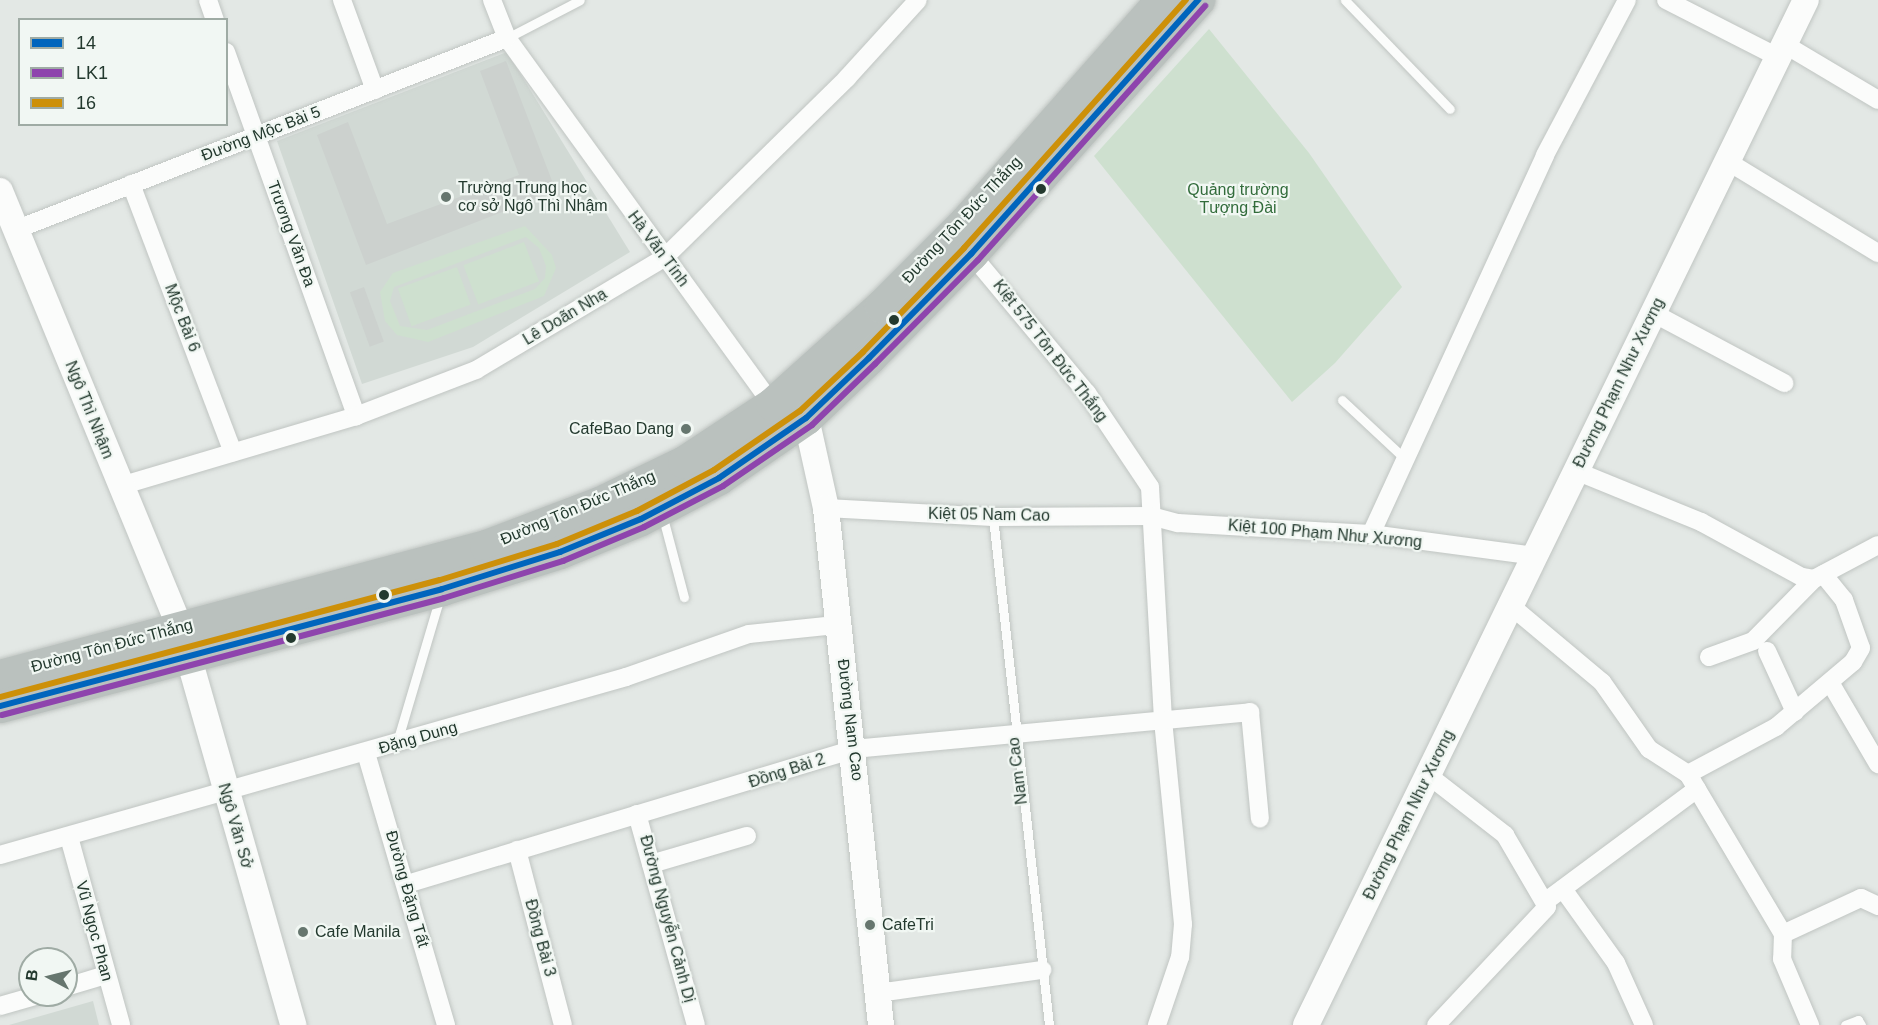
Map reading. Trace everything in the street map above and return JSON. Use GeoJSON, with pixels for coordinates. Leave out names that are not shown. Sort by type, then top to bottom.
{"type":"FeatureCollection","features":[{"type":"Feature","properties":{"kind":"highway","name":"Đường Tôn Đức Thắng"},"geometry":{"type":"LineString","coordinates":[[0,706],[184,642],[486,546],[599,503],[684,462],[772,404],[964,223],[1161,0]]}},
{"type":"Feature","properties":{"kind":"highway","name":"Đường Tôn Đức Thắng"},"geometry":{"type":"LineString","coordinates":[[0,676],[184,642],[442,589],[560,552],[660,509],[719,478],[806,418],[971,254],[1198,0]]}},
{"type":"Feature","properties":{"kind":"street"},"geometry":{"type":"LineString","coordinates":[[208,0],[214,18]]}},
{"type":"Feature","properties":{"kind":"street"},"geometry":{"type":"LineString","coordinates":[[342,0],[375,90]]}},
{"type":"Feature","properties":{"kind":"street","name":"Hà Văn Tính"},"geometry":{"type":"LineString","coordinates":[[492,0],[507,38],[664,258],[772,404]]}},
{"type":"Feature","properties":{"kind":"street","name":"Lê Doãn Nhạ"},"geometry":{"type":"LineString","coordinates":[[120,486],[356,416],[476,370],[664,258],[847,78],[918,0]]}},
{"type":"Feature","properties":{"kind":"street"},"geometry":{"type":"LineString","coordinates":[[1371,534],[1545,154],[1627,0]]}},
{"type":"Feature","properties":{"kind":"street"},"geometry":{"type":"LineString","coordinates":[[1666,0],[1781,50],[1878,100]]}},
{"type":"Feature","properties":{"kind":"street","name":"Đường Phạm Như Xương"},"geometry":{"type":"LineString","coordinates":[[1306,1025],[1806,0]]}},
{"type":"Feature","properties":{"kind":"street","name":"Đường Mộc Bài 5"},"geometry":{"type":"LineString","coordinates":[[15,230],[507,38]]}},
{"type":"Feature","properties":{"kind":"street","name":"Trương Văn Đa"},"geometry":{"type":"LineString","coordinates":[[228,58],[356,416]]}},
{"type":"Feature","properties":{"kind":"street"},"geometry":{"type":"LineString","coordinates":[[1727,161],[1878,253]]}},
{"type":"Feature","properties":{"kind":"street","name":"Mộc Bài 6"},"geometry":{"type":"LineString","coordinates":[[131,184],[232,452]]}},
{"type":"Feature","properties":{"kind":"street","name":"Ngô Thì Nhậm"},"geometry":{"type":"LineString","coordinates":[[0,192],[184,642]]}},
{"type":"Feature","properties":{"kind":"street","name":"Kiệt 575 Tôn Đức Thắng"},"geometry":{"type":"LineString","coordinates":[[971,254],[1087,393],[1150,487],[1163,720],[1183,924],[1180,957],[1157,1025]]}},
{"type":"Feature","properties":{"kind":"street"},"geometry":{"type":"LineString","coordinates":[[1653,313],[1784,382]]}},
{"type":"Feature","properties":{"kind":"street","name":"Đường Nam Cao"},"geometry":{"type":"LineString","coordinates":[[806,418],[826,508],[836,624],[854,748],[881,1025]]}},
{"type":"Feature","properties":{"kind":"street"},"geometry":{"type":"LineString","coordinates":[[1546,901],[1693,781],[1795,712],[1831,684],[1861,648],[1844,600],[1819,577],[1701,522],[1576,471]]}},
{"type":"Feature","properties":{"kind":"street","name":"Kiệt 05 Nam Cao"},"geometry":{"type":"LineString","coordinates":[[826,508],[993,517],[1151,516]]}},
{"type":"Feature","properties":{"kind":"street","name":"Kiệt 100 Phạm Như Xương"},"geometry":{"type":"LineString","coordinates":[[1151,516],[1178,523],[1371,534],[1535,556]]}},
{"type":"Feature","properties":{"kind":"street"},"geometry":{"type":"LineString","coordinates":[[1709,657],[1753,641],[1819,577],[1878,545]]}},
{"type":"Feature","properties":{"kind":"street"},"geometry":{"type":"LineString","coordinates":[[1511,606],[1602,682],[1649,749],[1693,781],[1784,934],[1782,959],[1810,1025]]}},
{"type":"Feature","properties":{"kind":"street","name":"Đặng Dung"},"geometry":{"type":"LineString","coordinates":[[0,855],[226,794],[397,744],[749,634],[836,624]]}},
{"type":"Feature","properties":{"kind":"street","name":"Ngô Văn Sở"},"geometry":{"type":"LineString","coordinates":[[184,642],[293,1025]]}},
{"type":"Feature","properties":{"kind":"street"},"geometry":{"type":"LineString","coordinates":[[1767,651],[1795,712]]}},
{"type":"Feature","properties":{"kind":"street"},"geometry":{"type":"LineString","coordinates":[[1831,684],[1878,764]]}},
{"type":"Feature","properties":{"kind":"street","name":"Đồng Bài 2"},"geometry":{"type":"LineString","coordinates":[[407,884],[854,748],[1014,736],[1250,712],[1260,819]]}},
{"type":"Feature","properties":{"kind":"street","name":"Đường Đặng Tất"},"geometry":{"type":"LineString","coordinates":[[366,753],[407,884],[446,1025]]}},
{"type":"Feature","properties":{"kind":"street"},"geometry":{"type":"LineString","coordinates":[[1428,775],[1505,836],[1546,901],[1547,907],[1436,1025]]}},
{"type":"Feature","properties":{"kind":"street","name":"Đường Nguyễn Cảnh Dị"},"geometry":{"type":"LineString","coordinates":[[637,814],[696,1025]]}},
{"type":"Feature","properties":{"kind":"street"},"geometry":{"type":"LineString","coordinates":[[651,864],[747,836]]}},
{"type":"Feature","properties":{"kind":"street","name":"Vũ Ngọc Phan"},"geometry":{"type":"LineString","coordinates":[[69,837],[121,1025]]}},
{"type":"Feature","properties":{"kind":"street","name":"Đồng Bài 3"},"geometry":{"type":"LineString","coordinates":[[517,850],[563,1025]]}},
{"type":"Feature","properties":{"kind":"street"},"geometry":{"type":"LineString","coordinates":[[1563,889],[1616,963],[1644,1025]]}},
{"type":"Feature","properties":{"kind":"street"},"geometry":{"type":"LineString","coordinates":[[1784,934],[1861,898],[1878,906]]}},
{"type":"Feature","properties":{"kind":"street"},"geometry":{"type":"LineString","coordinates":[[878,993],[1042,970]]}},
{"type":"Feature","properties":{"kind":"street"},"geometry":{"type":"LineString","coordinates":[[78,983],[106,975]]}},
{"type":"Feature","properties":{"kind":"street"},"geometry":{"type":"LineString","coordinates":[[0,1006],[18,1001]]}},
{"type":"Feature","properties":{"kind":"lane"},"geometry":{"type":"LineString","coordinates":[[507,38],[580,0]]}},
{"type":"Feature","properties":{"kind":"lane"},"geometry":{"type":"LineString","coordinates":[[1345,0],[1450,109]]}},
{"type":"Feature","properties":{"kind":"lane"},"geometry":{"type":"LineString","coordinates":[[1342,400],[1405,459]]}},
{"type":"Feature","properties":{"kind":"lane"},"geometry":{"type":"LineString","coordinates":[[660,509],[684,597]]}},
{"type":"Feature","properties":{"kind":"lane","name":"Nam Cao"},"geometry":{"type":"LineString","coordinates":[[993,517],[1014,736],[1049,1025]]}},
{"type":"Feature","properties":{"kind":"lane"},"geometry":{"type":"LineString","coordinates":[[397,744],[442,589]]}},
{"type":"Feature","properties":{"kind":"lane"},"geometry":{"type":"LineString","coordinates":[[1845,1025],[1858,1020],[1861,1025]]}},
{"type":"Feature","properties":{"kind":"shaded area","name":"Trường Trung học cơ sở Ngô Thì Nhậm"},"geometry":{"type":"Polygon","coordinates":[[[507,52],[630,252],[473,347],[362,384],[277,141],[507,52]]]}},
{"type":"Feature","properties":{"kind":"shaded area"},"geometry":{"type":"Polygon","coordinates":[[[93,1001],[99,1025],[9,1025],[78,1007],[93,1001]]]}},
{"type":"Feature","properties":{"kind":"green space","name":"Quảng trường Tượng Đài"},"geometry":{"type":"Polygon","coordinates":[[[1209,29],[1309,153],[1402,287],[1335,363],[1292,402],[1094,156],[1209,29]]]}},
{"type":"Feature","properties":{"kind":"green space"},"geometry":{"type":"Polygon","coordinates":[[[525,226],[552,255],[556,268],[544,296],[428,342],[397,335],[385,321],[380,292],[393,273],[525,226]],[[526,237],[394,287],[390,301],[400,326],[427,330],[535,289],[545,278],[546,266],[539,248],[526,237]]]}},
{"type":"Feature","properties":{"kind":"green space"},"geometry":{"type":"Polygon","coordinates":[[[524,242],[539,281],[478,305],[463,265],[524,242]]]}},
{"type":"Feature","properties":{"kind":"green space"},"geometry":{"type":"Polygon","coordinates":[[[457,267],[471,305],[411,326],[398,289],[457,267]]]}},
{"type":"Feature","properties":{"kind":"building"},"geometry":{"type":"Polygon","coordinates":[[[506,61],[556,191],[366,265],[317,135],[348,122],[387,224],[519,175],[480,71],[506,61]]]}},
{"type":"Feature","properties":{"kind":"building"},"geometry":{"type":"Polygon","coordinates":[[[364,287],[384,342],[370,347],[350,292],[364,287]]]}},
{"type":"Feature","properties":{"kind":"transit line","name":"16"},"geometry":{"type":"LineString","coordinates":[[0,697],[440,580],[557,544],[637,511],[714,470],[800,411],[863,352],[964,248],[1186,0]]}},
{"type":"Feature","properties":{"kind":"transit line","name":"14"},"geometry":{"type":"LineString","coordinates":[[0,706],[442,589],[560,552],[641,519],[719,478],[806,418],[869,358],[971,254],[1198,0]]}},
{"type":"Feature","properties":{"kind":"transit line","name":"LK1"},"geometry":{"type":"LineString","coordinates":[[2,715],[444,598],[563,561],[644,527],[723,486],[812,425],[875,364],[978,260],[1205,6]]}},
{"type":"Feature","properties":{"kind":"place","name":"Trường Trung học cơ sở Ngô Thì Nhậm"},"geometry":{"type":"Point","coordinates":[446,197]}},
{"type":"Feature","properties":{"kind":"place","name":"CafeBao Dang"},"geometry":{"type":"Point","coordinates":[686,429]}},
{"type":"Feature","properties":{"kind":"place","name":"CafeTri"},"geometry":{"type":"Point","coordinates":[870,925]}},
{"type":"Feature","properties":{"kind":"place","name":"Cafe Manila"},"geometry":{"type":"Point","coordinates":[303,932]}}]}
